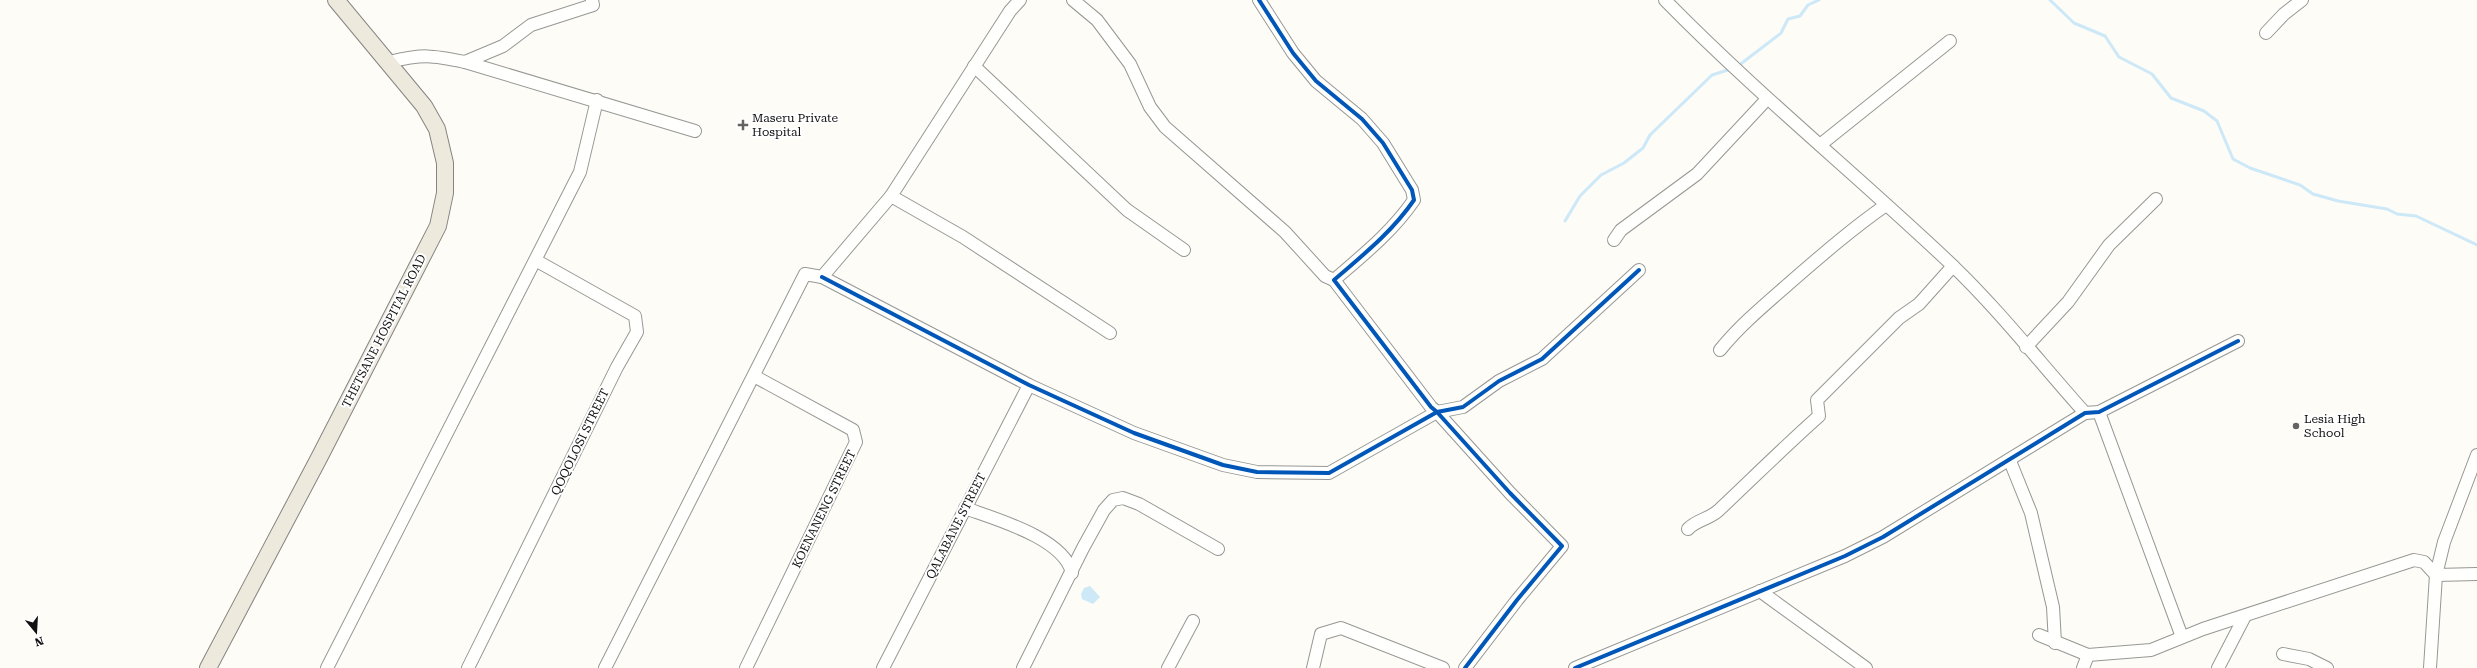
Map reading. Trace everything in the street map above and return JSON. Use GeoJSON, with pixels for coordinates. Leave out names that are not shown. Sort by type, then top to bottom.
{"type":"FeatureCollection","features":[{"type":"Feature","properties":{"kind":"main road","name":"THETSANE HOSPITAL ROAD"},"geometry":{"type":"LineString","coordinates":[[208,668],[319,458],[438,226],[445,194],[445,163],[437,129],[424,106],[336,0]]}},
{"type":"Feature","properties":{"kind":"street"},"geometry":{"type":"LineString","coordinates":[[465,62],[503,46],[531,25],[593,5],[592,0]]}},
{"type":"Feature","properties":{"kind":"street"},"geometry":{"type":"LineString","coordinates":[[822,277],[891,196],[1010,11],[1020,0]]}},
{"type":"Feature","properties":{"kind":"street"},"geometry":{"type":"LineString","coordinates":[[1073,0],[1097,20],[1130,64],[1150,107],[1165,127],[1285,232],[1325,276],[1334,280],[1431,407],[1510,493],[1562,546],[1517,600],[1465,668]]}},
{"type":"Feature","properties":{"kind":"street"},"geometry":{"type":"LineString","coordinates":[[1259,0],[1293,53],[1316,81],[1362,119],[1383,143],[1412,190],[1414,200],[1406,211],[1378,242],[1334,280]]}},
{"type":"Feature","properties":{"kind":"street"},"geometry":{"type":"LineString","coordinates":[[1665,0],[1767,99],[1953,266],[2000,314],[2026,347],[2085,413]]}},
{"type":"Feature","properties":{"kind":"street"},"geometry":{"type":"LineString","coordinates":[[2266,33],[2284,14],[2302,0]]}},
{"type":"Feature","properties":{"kind":"street"},"geometry":{"type":"LineString","coordinates":[[1820,145],[1950,41]]}},
{"type":"Feature","properties":{"kind":"street"},"geometry":{"type":"LineString","coordinates":[[389,62],[420,55],[436,56],[465,62],[695,130]]}},
{"type":"Feature","properties":{"kind":"street"},"geometry":{"type":"LineString","coordinates":[[974,66],[1128,210],[1184,250]]}},
{"type":"Feature","properties":{"kind":"street"},"geometry":{"type":"LineString","coordinates":[[1614,240],[1621,230],[1697,174],[1767,99]]}},
{"type":"Feature","properties":{"kind":"street"},"geometry":{"type":"LineString","coordinates":[[327,668],[488,350],[537,261],[580,172],[597,100]]}},
{"type":"Feature","properties":{"kind":"street"},"geometry":{"type":"LineString","coordinates":[[891,196],[963,237],[1110,333]]}},
{"type":"Feature","properties":{"kind":"street"},"geometry":{"type":"LineString","coordinates":[[2026,347],[2068,302],[2109,246],[2156,199]]}},
{"type":"Feature","properties":{"kind":"street"},"geometry":{"type":"LineString","coordinates":[[1720,350],[1736,330],[1761,307],[1853,228],[1886,205]]}},
{"type":"Feature","properties":{"kind":"street","name":"QOQOLOSI STREET"},"geometry":{"type":"LineString","coordinates":[[468,668],[617,367],[637,332],[635,316],[537,261]]}},
{"type":"Feature","properties":{"kind":"street"},"geometry":{"type":"LineString","coordinates":[[1688,529],[1693,524],[1717,512],[1767,462],[1819,416],[1817,400],[1899,318],[1919,304],[1953,266]]}},
{"type":"Feature","properties":{"kind":"street"},"geometry":{"type":"LineString","coordinates":[[604,668],[805,274],[822,277],[1029,385],[1134,433],[1223,465],[1257,472],[1329,473],[1437,412],[1463,406],[1499,380],[1542,359],[1639,270]]}},
{"type":"Feature","properties":{"kind":"street"},"geometry":{"type":"LineString","coordinates":[[1575,668],[1845,556],[1883,537],[2010,461],[2085,413],[2099,412],[2238,341]]}},
{"type":"Feature","properties":{"kind":"street","name":"KOENANENG STREET"},"geometry":{"type":"LineString","coordinates":[[746,668],[856,442],[853,430],[754,376]]}},
{"type":"Feature","properties":{"kind":"street","name":"QALABANE STREET"},"geometry":{"type":"LineString","coordinates":[[883,668],[1029,385]]}},
{"type":"Feature","properties":{"kind":"street"},"geometry":{"type":"LineString","coordinates":[[2099,412],[2182,637]]}},
{"type":"Feature","properties":{"kind":"street"},"geometry":{"type":"LineString","coordinates":[[2430,668],[2436,575],[2444,542],[2477,455]]}},
{"type":"Feature","properties":{"kind":"street"},"geometry":{"type":"LineString","coordinates":[[2010,461],[2031,513],[2053,607],[2055,643]]}},
{"type":"Feature","properties":{"kind":"street"},"geometry":{"type":"LineString","coordinates":[[1023,668],[1104,510],[1113,500],[1123,498],[1178,525],[1218,549]]}},
{"type":"Feature","properties":{"kind":"street"},"geometry":{"type":"LineString","coordinates":[[965,508],[1024,531],[1050,545],[1068,560],[1072,573]]}},
{"type":"Feature","properties":{"kind":"street"},"geometry":{"type":"LineString","coordinates":[[2039,635],[2055,643],[2088,655],[2151,650],[2182,637],[2414,560],[2424,562],[2436,575],[2477,574]]}},
{"type":"Feature","properties":{"kind":"street"},"geometry":{"type":"LineString","coordinates":[[1760,591],[1866,668]]}},
{"type":"Feature","properties":{"kind":"street"},"geometry":{"type":"LineString","coordinates":[[2218,668],[2245,616]]}},
{"type":"Feature","properties":{"kind":"street"},"geometry":{"type":"LineString","coordinates":[[1168,668],[1193,621]]}},
{"type":"Feature","properties":{"kind":"street"},"geometry":{"type":"LineString","coordinates":[[1313,668],[1321,634],[1341,628],[1443,668]]}},
{"type":"Feature","properties":{"kind":"street"},"geometry":{"type":"LineString","coordinates":[[2283,654],[2308,659],[2327,668]]}},
{"type":"Feature","properties":{"kind":"street"},"geometry":{"type":"LineString","coordinates":[[2083,668],[2088,655]]}},
{"type":"Feature","properties":{"kind":"water"},"geometry":{"type":"Polygon","coordinates":[[[1090,586],[1100,597],[1093,604],[1082,599],[1081,594],[1084,588],[1090,586]]]}},
{"type":"Feature","properties":{"kind":"waterway"},"geometry":{"type":"LineString","coordinates":[[1738,66],[1781,33],[1788,19],[1800,16],[1808,5],[1819,0]]}},
{"type":"Feature","properties":{"kind":"waterway"},"geometry":{"type":"LineString","coordinates":[[2050,0],[2074,23],[2105,36],[2119,57],[2152,74],[2171,98],[2204,111],[2217,121],[2233,159],[2250,168],[2300,185],[2313,194],[2338,201],[2387,209],[2397,214],[2416,216],[2477,245]]}},
{"type":"Feature","properties":{"kind":"waterway"},"geometry":{"type":"LineString","coordinates":[[1565,221],[1580,196],[1601,175],[1624,163],[1643,148],[1650,135],[1712,75],[1731,69]]}},
{"type":"Feature","properties":{"kind":"cycle path"},"geometry":{"type":"LineString","coordinates":[[1259,0],[1293,53],[1316,81],[1362,119],[1383,143],[1412,190],[1414,200],[1387,233],[1334,280],[1431,407],[1510,493],[1562,546],[1517,600],[1465,668]]}},
{"type":"Feature","properties":{"kind":"cycle path"},"geometry":{"type":"LineString","coordinates":[[822,277],[1029,385],[1134,433],[1223,465],[1257,472],[1329,473],[1437,412],[1463,407],[1499,381],[1542,359],[1639,270]]}},
{"type":"Feature","properties":{"kind":"cycle path"},"geometry":{"type":"LineString","coordinates":[[1575,668],[1845,556],[1883,537],[2085,413],[2099,412],[2238,341]]}},
{"type":"Feature","properties":{"kind":"place","name":"Maseru Private Hospital"},"geometry":{"type":"Point","coordinates":[743,125]}},
{"type":"Feature","properties":{"kind":"place","name":"Lesia High School"},"geometry":{"type":"Point","coordinates":[2296,426]}}]}
